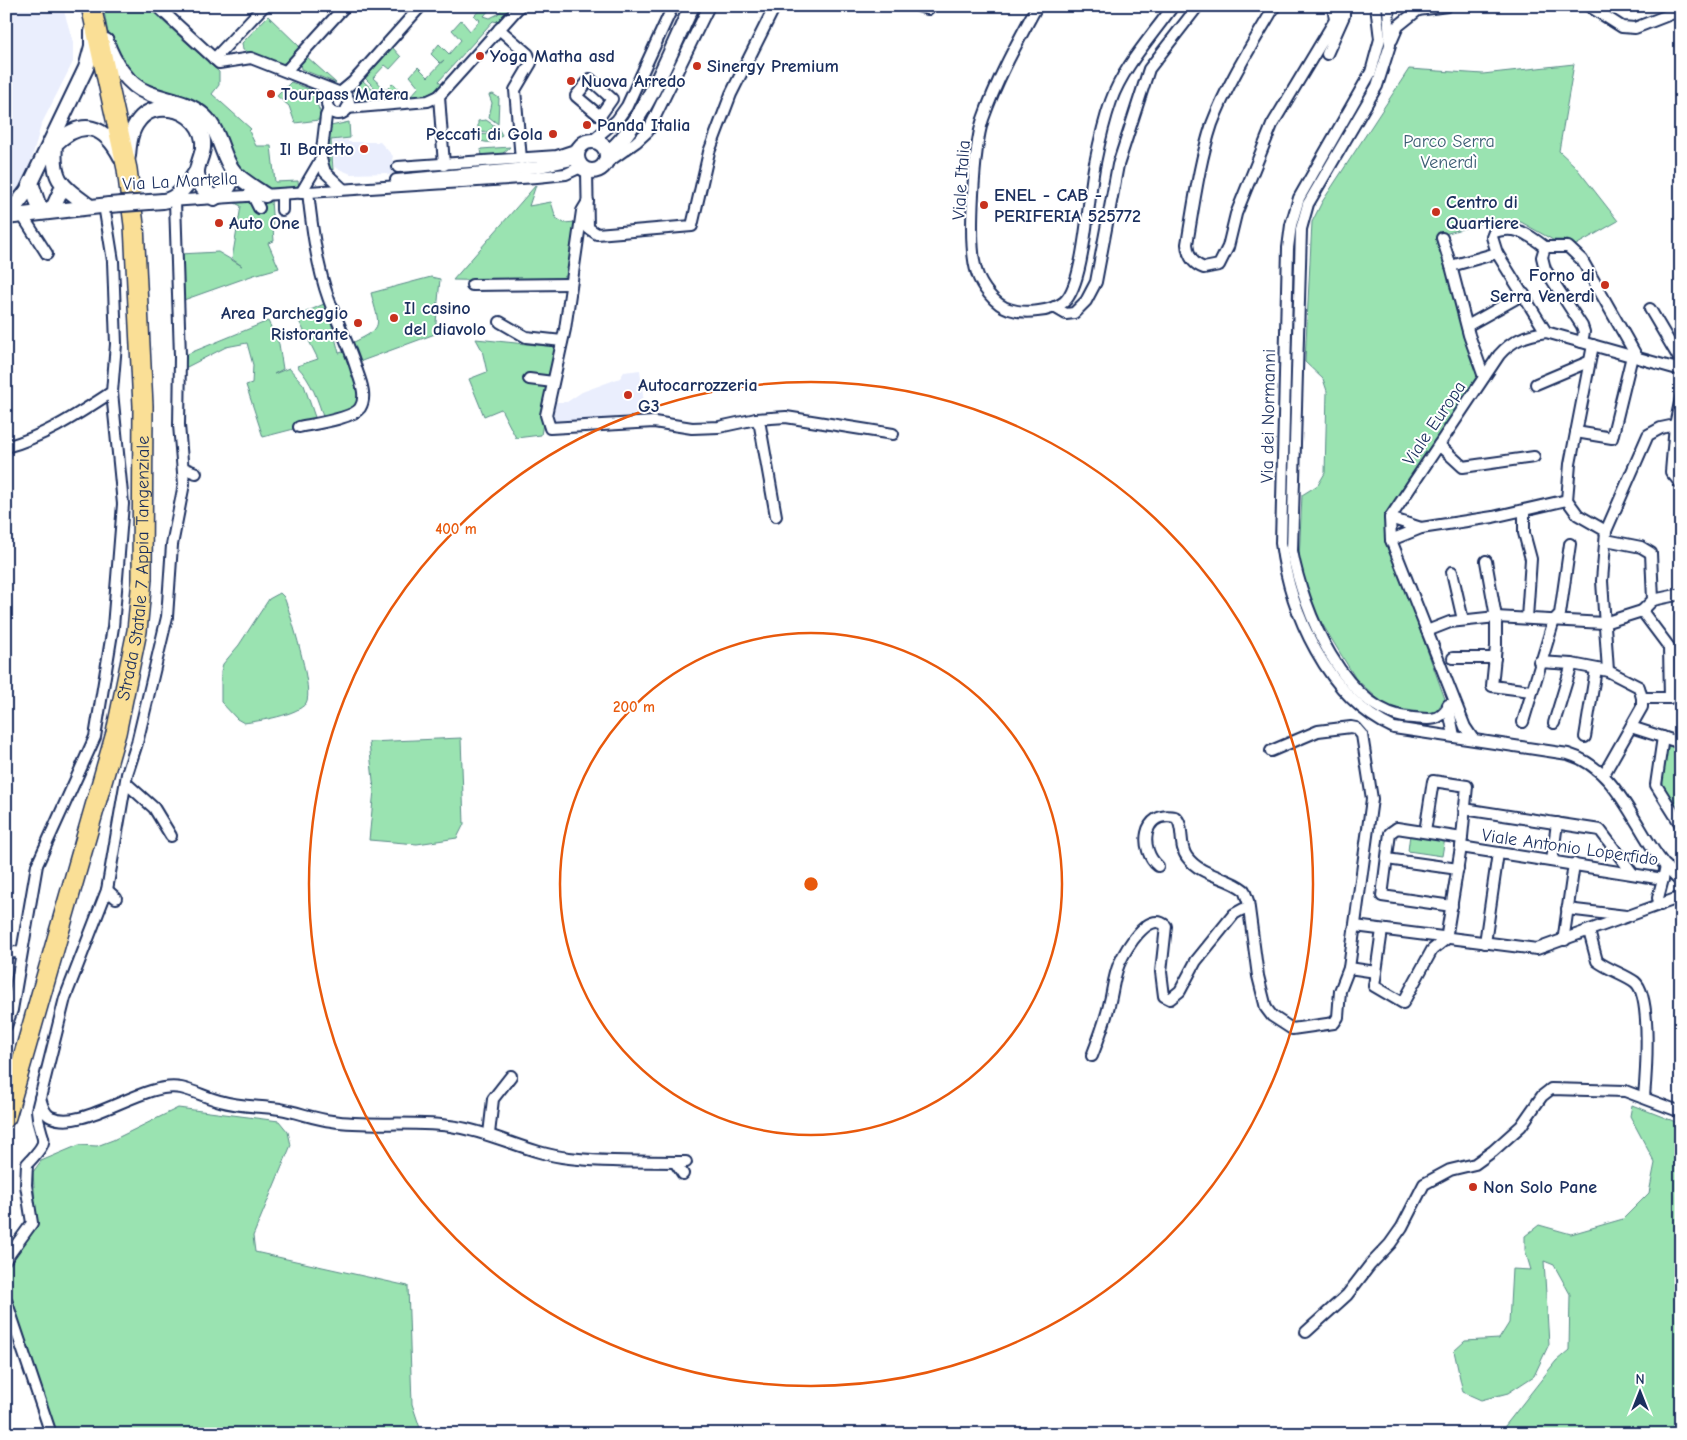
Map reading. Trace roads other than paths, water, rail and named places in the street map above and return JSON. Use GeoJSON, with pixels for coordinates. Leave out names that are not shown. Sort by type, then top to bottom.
{"type":"FeatureCollection","features":[{"type":"Feature","properties":{"kind":"highway","name":"Strada Statale 7 Appia Tangenziale"},"geometry":{"type":"LineString","coordinates":[[6,1117],[116,733],[137,631],[143,560],[144,406],[134,225],[127,169],[91,7]]}},
{"type":"Feature","properties":{"kind":"street"},"geometry":{"type":"LineString","coordinates":[[157,6],[219,63],[251,58],[315,82],[339,101],[367,105],[428,101],[439,96],[520,6]]}},
{"type":"Feature","properties":{"kind":"street"},"geometry":{"type":"LineString","coordinates":[[214,59],[264,6]]}},
{"type":"Feature","properties":{"kind":"street"},"geometry":{"type":"LineString","coordinates":[[286,71],[345,6]]}},
{"type":"Feature","properties":{"kind":"street"},"geometry":{"type":"LineString","coordinates":[[299,427],[348,415],[360,408],[363,398],[362,386],[349,344],[328,295],[304,193],[321,158],[326,124],[339,101],[353,82],[421,6]]}},
{"type":"Feature","properties":{"kind":"street"},"geometry":{"type":"LineString","coordinates":[[592,141],[617,120],[626,106],[673,6]]}},
{"type":"Feature","properties":{"kind":"street"},"geometry":{"type":"LineString","coordinates":[[398,167],[557,156],[580,161],[595,171],[609,156],[640,112],[692,6]]}},
{"type":"Feature","properties":{"kind":"street"},"geometry":{"type":"LineString","coordinates":[[609,156],[636,142],[648,130],[709,6]]}},
{"type":"Feature","properties":{"kind":"street"},"geometry":{"type":"LineString","coordinates":[[609,156],[600,143],[592,141],[583,143],[580,161],[588,201],[588,228],[597,234],[692,226],[709,152],[728,102],[775,6]]}},
{"type":"Feature","properties":{"kind":"street","name":"Viale Italia"},"geometry":{"type":"LineString","coordinates":[[1036,6],[998,81],[982,121],[976,150],[974,258],[977,274],[984,287],[995,300],[1008,309],[1028,311],[1054,307],[1066,314],[1074,313],[1086,302],[1096,282],[1118,165],[1149,69],[1198,6]]}},
{"type":"Feature","properties":{"kind":"street"},"geometry":{"type":"LineString","coordinates":[[1054,307],[1063,303],[1073,291],[1079,272],[1094,164],[1111,100],[1127,71],[1173,6]]}},
{"type":"Feature","properties":{"kind":"street"},"geometry":{"type":"LineString","coordinates":[[1275,6],[1227,89],[1212,126],[1200,171],[1186,244],[1188,253],[1193,261],[1204,268],[1219,264],[1224,257],[1236,214],[1272,124],[1335,20],[1333,6]]}},
{"type":"Feature","properties":{"kind":"street"},"geometry":{"type":"LineString","coordinates":[[1327,54],[1344,16],[1344,6]]}},
{"type":"Feature","properties":{"kind":"street","name":"Via dei Normanni"},"geometry":{"type":"LineString","coordinates":[[1376,6],[1380,39],[1371,72],[1299,198],[1291,225],[1288,258],[1281,543],[1284,569],[1297,608],[1316,648],[1340,685],[1362,709],[1379,721],[1394,728],[1473,739]]}},
{"type":"Feature","properties":{"kind":"street","name":"Via dei Normanni"},"geometry":{"type":"LineString","coordinates":[[1388,6],[1390,45],[1377,86],[1308,204],[1301,229],[1292,551],[1305,601],[1314,622],[1338,664],[1371,704],[1388,714],[1415,718],[1435,719],[1442,716],[1447,709]]}},
{"type":"Feature","properties":{"kind":"street"},"geometry":{"type":"LineString","coordinates":[[1390,45],[1398,26],[1415,8],[1447,6]]}},
{"type":"Feature","properties":{"kind":"street"},"geometry":{"type":"LineString","coordinates":[[1589,6],[1622,27],[1635,28],[1676,12]]}},
{"type":"Feature","properties":{"kind":"street"},"geometry":{"type":"LineString","coordinates":[[91,7],[102,28],[111,56],[125,74],[147,92],[192,106],[206,117],[217,132],[233,171],[259,200]]}},
{"type":"Feature","properties":{"kind":"street"},"geometry":{"type":"LineString","coordinates":[[7,217],[31,183],[86,68],[92,46],[91,7]]}},
{"type":"Feature","properties":{"kind":"street"},"geometry":{"type":"LineString","coordinates":[[499,29],[528,54],[531,63],[515,90],[521,159]]}},
{"type":"Feature","properties":{"kind":"street"},"geometry":{"type":"LineString","coordinates":[[439,96],[444,165]]}},
{"type":"Feature","properties":{"kind":"street"},"geometry":{"type":"LineString","coordinates":[[6,1259],[32,1223],[26,1185],[27,1164],[43,1147],[44,1137],[37,1124],[36,1110],[65,998],[107,890],[126,783],[167,617],[172,545],[185,492],[178,393],[182,311],[169,201],[188,184],[196,172],[203,148],[202,135],[195,122],[186,114],[162,108],[150,110],[133,128],[127,169]]}},
{"type":"Feature","properties":{"kind":"street"},"geometry":{"type":"LineString","coordinates":[[89,206],[63,186],[57,175],[54,162],[55,144],[69,131],[88,127],[106,134],[127,169]]}},
{"type":"Feature","properties":{"kind":"street"},"geometry":{"type":"LineString","coordinates":[[628,130],[636,142]]}},
{"type":"Feature","properties":{"kind":"street"},"geometry":{"type":"LineString","coordinates":[[321,158],[325,172],[343,190]]}},
{"type":"Feature","properties":{"kind":"street","name":"Via La Martella"},"geometry":{"type":"LineString","coordinates":[[7,217],[89,206],[214,198],[259,200],[282,194],[537,177],[566,174],[580,161]]}},
{"type":"Feature","properties":{"kind":"street"},"geometry":{"type":"LineString","coordinates":[[196,172],[202,188],[214,198],[225,192],[232,183],[233,171]]}},
{"type":"Feature","properties":{"kind":"street"},"geometry":{"type":"LineString","coordinates":[[31,183],[38,204],[45,212],[54,206],[63,186]]}},
{"type":"Feature","properties":{"kind":"street"},"geometry":{"type":"LineString","coordinates":[[282,194],[282,210]]}},
{"type":"Feature","properties":{"kind":"street"},"geometry":{"type":"LineString","coordinates":[[588,201],[582,210],[577,225],[562,342],[553,382],[552,410],[546,421],[550,428],[598,430],[654,422],[682,427],[719,427],[756,419],[786,417],[870,433],[894,434]]}},
{"type":"Feature","properties":{"kind":"street"},"geometry":{"type":"LineString","coordinates":[[6,1026],[12,1010],[37,865],[95,737],[111,636],[123,504],[112,392],[116,344],[113,261],[106,205]]}},
{"type":"Feature","properties":{"kind":"street"},"geometry":{"type":"LineString","coordinates":[[22,215],[47,254]]}},
{"type":"Feature","properties":{"kind":"street"},"geometry":{"type":"LineString","coordinates":[[1546,332],[1497,253],[1492,237],[1494,232],[1507,228],[1524,232],[1545,247],[1568,246],[1582,260],[1635,357],[1612,438],[1576,432]]}},
{"type":"Feature","properties":{"kind":"street"},"geometry":{"type":"LineString","coordinates":[[1442,238],[1467,326],[1484,377]]}},
{"type":"Feature","properties":{"kind":"street"},"geometry":{"type":"LineString","coordinates":[[1545,247],[1542,257],[1545,269],[1582,326],[1584,332],[1582,342]]}},
{"type":"Feature","properties":{"kind":"street"},"geometry":{"type":"LineString","coordinates":[[1451,266],[1497,253]]}},
{"type":"Feature","properties":{"kind":"street"},"geometry":{"type":"LineString","coordinates":[[472,285],[513,288],[570,284]]}},
{"type":"Feature","properties":{"kind":"street"},"geometry":{"type":"LineString","coordinates":[[1467,326],[1524,294]]}},
{"type":"Feature","properties":{"kind":"street"},"geometry":{"type":"LineString","coordinates":[[1650,309],[1680,360],[1679,370]]}},
{"type":"Feature","properties":{"kind":"street"},"geometry":{"type":"LineString","coordinates":[[500,322],[526,337],[562,342]]}},
{"type":"Feature","properties":{"kind":"street","name":"Viale Europa"},"geometry":{"type":"LineString","coordinates":[[1390,518],[1484,377],[1508,345],[1527,335],[1546,332],[1679,370]]}},
{"type":"Feature","properties":{"kind":"street"},"geometry":{"type":"LineString","coordinates":[[1592,345],[1576,432],[1567,500],[1578,516],[1606,536],[1642,547],[1651,553],[1653,600]]}},
{"type":"Feature","properties":{"kind":"street"},"geometry":{"type":"LineString","coordinates":[[1536,384],[1588,362]]}},
{"type":"Feature","properties":{"kind":"street"},"geometry":{"type":"LineString","coordinates":[[529,379],[553,382]]}},
{"type":"Feature","properties":{"kind":"street"},"geometry":{"type":"LineString","coordinates":[[6,446],[26,441],[54,429],[112,392]]}},
{"type":"Feature","properties":{"kind":"street"},"geometry":{"type":"LineString","coordinates":[[1681,398],[1675,425],[1671,472],[1681,484]]}},
{"type":"Feature","properties":{"kind":"street"},"geometry":{"type":"LineString","coordinates":[[756,419],[760,426],[776,516]]}},
{"type":"Feature","properties":{"kind":"street"},"geometry":{"type":"LineString","coordinates":[[1608,671],[1602,581],[1606,536],[1648,435],[1661,428],[1675,425]]}},
{"type":"Feature","properties":{"kind":"street"},"geometry":{"type":"LineString","coordinates":[[1439,445],[1463,467],[1534,457]]}},
{"type":"Feature","properties":{"kind":"street"},"geometry":{"type":"LineString","coordinates":[[183,468],[196,473]]}},
{"type":"Feature","properties":{"kind":"street"},"geometry":{"type":"LineString","coordinates":[[1391,540],[1421,528],[1524,511],[1567,500]]}},
{"type":"Feature","properties":{"kind":"street"},"geometry":{"type":"LineString","coordinates":[[1524,511],[1524,533],[1531,559],[1527,618]]}},
{"type":"Feature","properties":{"kind":"street"},"geometry":{"type":"LineString","coordinates":[[1421,528],[1390,518],[1391,540],[1450,691],[1465,727],[1473,739],[1570,755],[1583,759],[1604,774],[1666,866],[1681,882]]}},
{"type":"Feature","properties":{"kind":"street"},"geometry":{"type":"LineString","coordinates":[[1523,722],[1554,620],[1560,614],[1570,544]]}},
{"type":"Feature","properties":{"kind":"street"},"geometry":{"type":"LineString","coordinates":[[1486,561],[1496,617],[1492,686],[1531,691]]}},
{"type":"Feature","properties":{"kind":"street"},"geometry":{"type":"LineString","coordinates":[[1452,572],[1463,620]]}},
{"type":"Feature","properties":{"kind":"street"},"geometry":{"type":"LineString","coordinates":[[1427,631],[1463,620],[1496,617],[1604,623],[1642,611],[1653,600],[1681,594]]}},
{"type":"Feature","properties":{"kind":"street"},"geometry":{"type":"LineString","coordinates":[[1642,611],[1669,647],[1670,689],[1670,698],[1642,698]]}},
{"type":"Feature","properties":{"kind":"street"},"geometry":{"type":"LineString","coordinates":[[1453,658],[1495,658]]}},
{"type":"Feature","properties":{"kind":"street"},"geometry":{"type":"LineString","coordinates":[[1540,662],[1572,664],[1608,671],[1639,687],[1642,708],[1604,774]]}},
{"type":"Feature","properties":{"kind":"street"},"geometry":{"type":"LineString","coordinates":[[1554,723],[1572,664]]}},
{"type":"Feature","properties":{"kind":"street"},"geometry":{"type":"LineString","coordinates":[[1585,737],[1596,669]]}},
{"type":"Feature","properties":{"kind":"street"},"geometry":{"type":"LineString","coordinates":[[1450,691],[1447,709],[1454,736]]}},
{"type":"Feature","properties":{"kind":"street"},"geometry":{"type":"LineString","coordinates":[[1158,866],[1148,852],[1147,828],[1150,823],[1158,818],[1174,817],[1179,823],[1181,844],[1185,856],[1210,875],[1244,890],[1258,976],[1266,1008],[1272,1016],[1286,1026],[1303,1029],[1328,1025],[1337,1020],[1340,991],[1348,968],[1355,926],[1363,874],[1362,856],[1372,799],[1362,735],[1356,728],[1351,727],[1318,731],[1271,751]]}},
{"type":"Feature","properties":{"kind":"street"},"geometry":{"type":"LineString","coordinates":[[1631,727],[1681,744]]}},
{"type":"Feature","properties":{"kind":"street"},"geometry":{"type":"LineString","coordinates":[[1663,738],[1656,786],[1681,825]]}},
{"type":"Feature","properties":{"kind":"street"},"geometry":{"type":"LineString","coordinates":[[1382,930],[1374,986],[1403,1002],[1432,950],[1446,938],[1458,869],[1467,786],[1433,781],[1425,832]]}},
{"type":"Feature","properties":{"kind":"street"},"geometry":{"type":"LineString","coordinates":[[126,783],[154,808],[171,836]]}},
{"type":"Feature","properties":{"kind":"street"},"geometry":{"type":"LineString","coordinates":[[1464,809],[1600,830],[1633,874]]}},
{"type":"Feature","properties":{"kind":"street"},"geometry":{"type":"LineString","coordinates":[[1552,861],[1557,823]]}},
{"type":"Feature","properties":{"kind":"street","name":"Viale Antonio Loperfido"},"geometry":{"type":"LineString","coordinates":[[1452,906],[1382,896],[1390,833],[1397,828],[1425,832],[1498,853],[1663,879],[1666,866]]}},
{"type":"Feature","properties":{"kind":"street"},"geometry":{"type":"LineString","coordinates":[[1485,943],[1498,853]]}},
{"type":"Feature","properties":{"kind":"street"},"geometry":{"type":"LineString","coordinates":[[1386,859],[1458,869]]}},
{"type":"Feature","properties":{"kind":"street"},"geometry":{"type":"LineString","coordinates":[[1566,940],[1564,935],[1574,864]]}},
{"type":"Feature","properties":{"kind":"street"},"geometry":{"type":"LineString","coordinates":[[1660,905],[1658,898],[1663,879]]}},
{"type":"Feature","properties":{"kind":"street"},"geometry":{"type":"LineString","coordinates":[[107,890],[116,898]]}},
{"type":"Feature","properties":{"kind":"street"},"geometry":{"type":"LineString","coordinates":[[1355,926],[1537,949],[1681,897]]}},
{"type":"Feature","properties":{"kind":"street"},"geometry":{"type":"LineString","coordinates":[[1568,909],[1630,917]]}},
{"type":"Feature","properties":{"kind":"street"},"geometry":{"type":"LineString","coordinates":[[1092,1056],[1108,1009],[1119,964],[1140,931],[1152,923],[1161,923],[1166,926],[1162,986],[1164,996],[1170,999],[1180,991],[1196,961],[1230,918],[1238,911],[1248,910]]}},
{"type":"Feature","properties":{"kind":"street"},"geometry":{"type":"LineString","coordinates":[[1589,931],[1597,961],[1636,983],[1641,992],[1648,1060],[1644,1097]]}},
{"type":"Feature","properties":{"kind":"street"},"geometry":{"type":"LineString","coordinates":[[6,951],[21,953]]}},
{"type":"Feature","properties":{"kind":"street"},"geometry":{"type":"LineString","coordinates":[[1348,968],[1376,972]]}},
{"type":"Feature","properties":{"kind":"street"},"geometry":{"type":"LineString","coordinates":[[488,1134],[493,1099],[511,1076]]}},
{"type":"Feature","properties":{"kind":"street"},"geometry":{"type":"LineString","coordinates":[[40,1097],[45,1113],[51,1117],[63,1119],[87,1116],[149,1090],[162,1087],[180,1087],[220,1101],[253,1107],[278,1108],[333,1122],[424,1120],[488,1134],[568,1158],[680,1162],[683,1174]]}},
{"type":"Feature","properties":{"kind":"street"},"geometry":{"type":"LineString","coordinates":[[1306,1332],[1347,1296],[1370,1265],[1390,1244],[1402,1227],[1424,1184],[1450,1170],[1475,1164],[1493,1151],[1521,1126],[1546,1092],[1554,1089],[1614,1089],[1644,1097],[1681,1112]]}},
{"type":"Feature","properties":{"kind":"street"},"geometry":{"type":"LineString","coordinates":[[6,1300],[51,1434]]}},
{"type":"Feature","properties":{"kind":"place","name":"Yoga Matha asd"},"geometry":{"type":"Point","coordinates":[480,56]}},
{"type":"Feature","properties":{"kind":"place","name":"Sinergy Premium"},"geometry":{"type":"Point","coordinates":[697,66]}},
{"type":"Feature","properties":{"kind":"place","name":"Nuova Arredo"},"geometry":{"type":"Point","coordinates":[571,81]}},
{"type":"Feature","properties":{"kind":"place","name":"Tourpass Matera"},"geometry":{"type":"Point","coordinates":[271,94]}},
{"type":"Feature","properties":{"kind":"place","name":"Panda Italia"},"geometry":{"type":"Point","coordinates":[587,125]}},
{"type":"Feature","properties":{"kind":"place","name":"Peccati di Gola"},"geometry":{"type":"Point","coordinates":[553,134]}},
{"type":"Feature","properties":{"kind":"place","name":"Il Baretto"},"geometry":{"type":"Point","coordinates":[364,149]}},
{"type":"Feature","properties":{"kind":"place","name":"ENEL - CAB - PERIFERIA 525772"},"geometry":{"type":"Point","coordinates":[984,205]}},
{"type":"Feature","properties":{"kind":"place","name":"Centro di Quartiere"},"geometry":{"type":"Point","coordinates":[1436,212]}},
{"type":"Feature","properties":{"kind":"place","name":"Auto One"},"geometry":{"type":"Point","coordinates":[219,223]}},
{"type":"Feature","properties":{"kind":"place","name":"Forno di Serra Venerdì"},"geometry":{"type":"Point","coordinates":[1605,285]}},
{"type":"Feature","properties":{"kind":"place","name":"Il casino del diavolo"},"geometry":{"type":"Point","coordinates":[394,318]}},
{"type":"Feature","properties":{"kind":"place","name":"Area Parcheggio Ristorante"},"geometry":{"type":"Point","coordinates":[358,323]}},
{"type":"Feature","properties":{"kind":"place","name":"Autocarrozzeria G3"},"geometry":{"type":"Point","coordinates":[628,395]}},
{"type":"Feature","properties":{"kind":"place","name":"Non Solo Pane"},"geometry":{"type":"Point","coordinates":[1473,1187]}},
{"type":"Feature","properties":{"kind":"park label","name":"Parco Serra Venerdì"},"geometry":{"type":"Point","coordinates":[1449,151]}}]}
